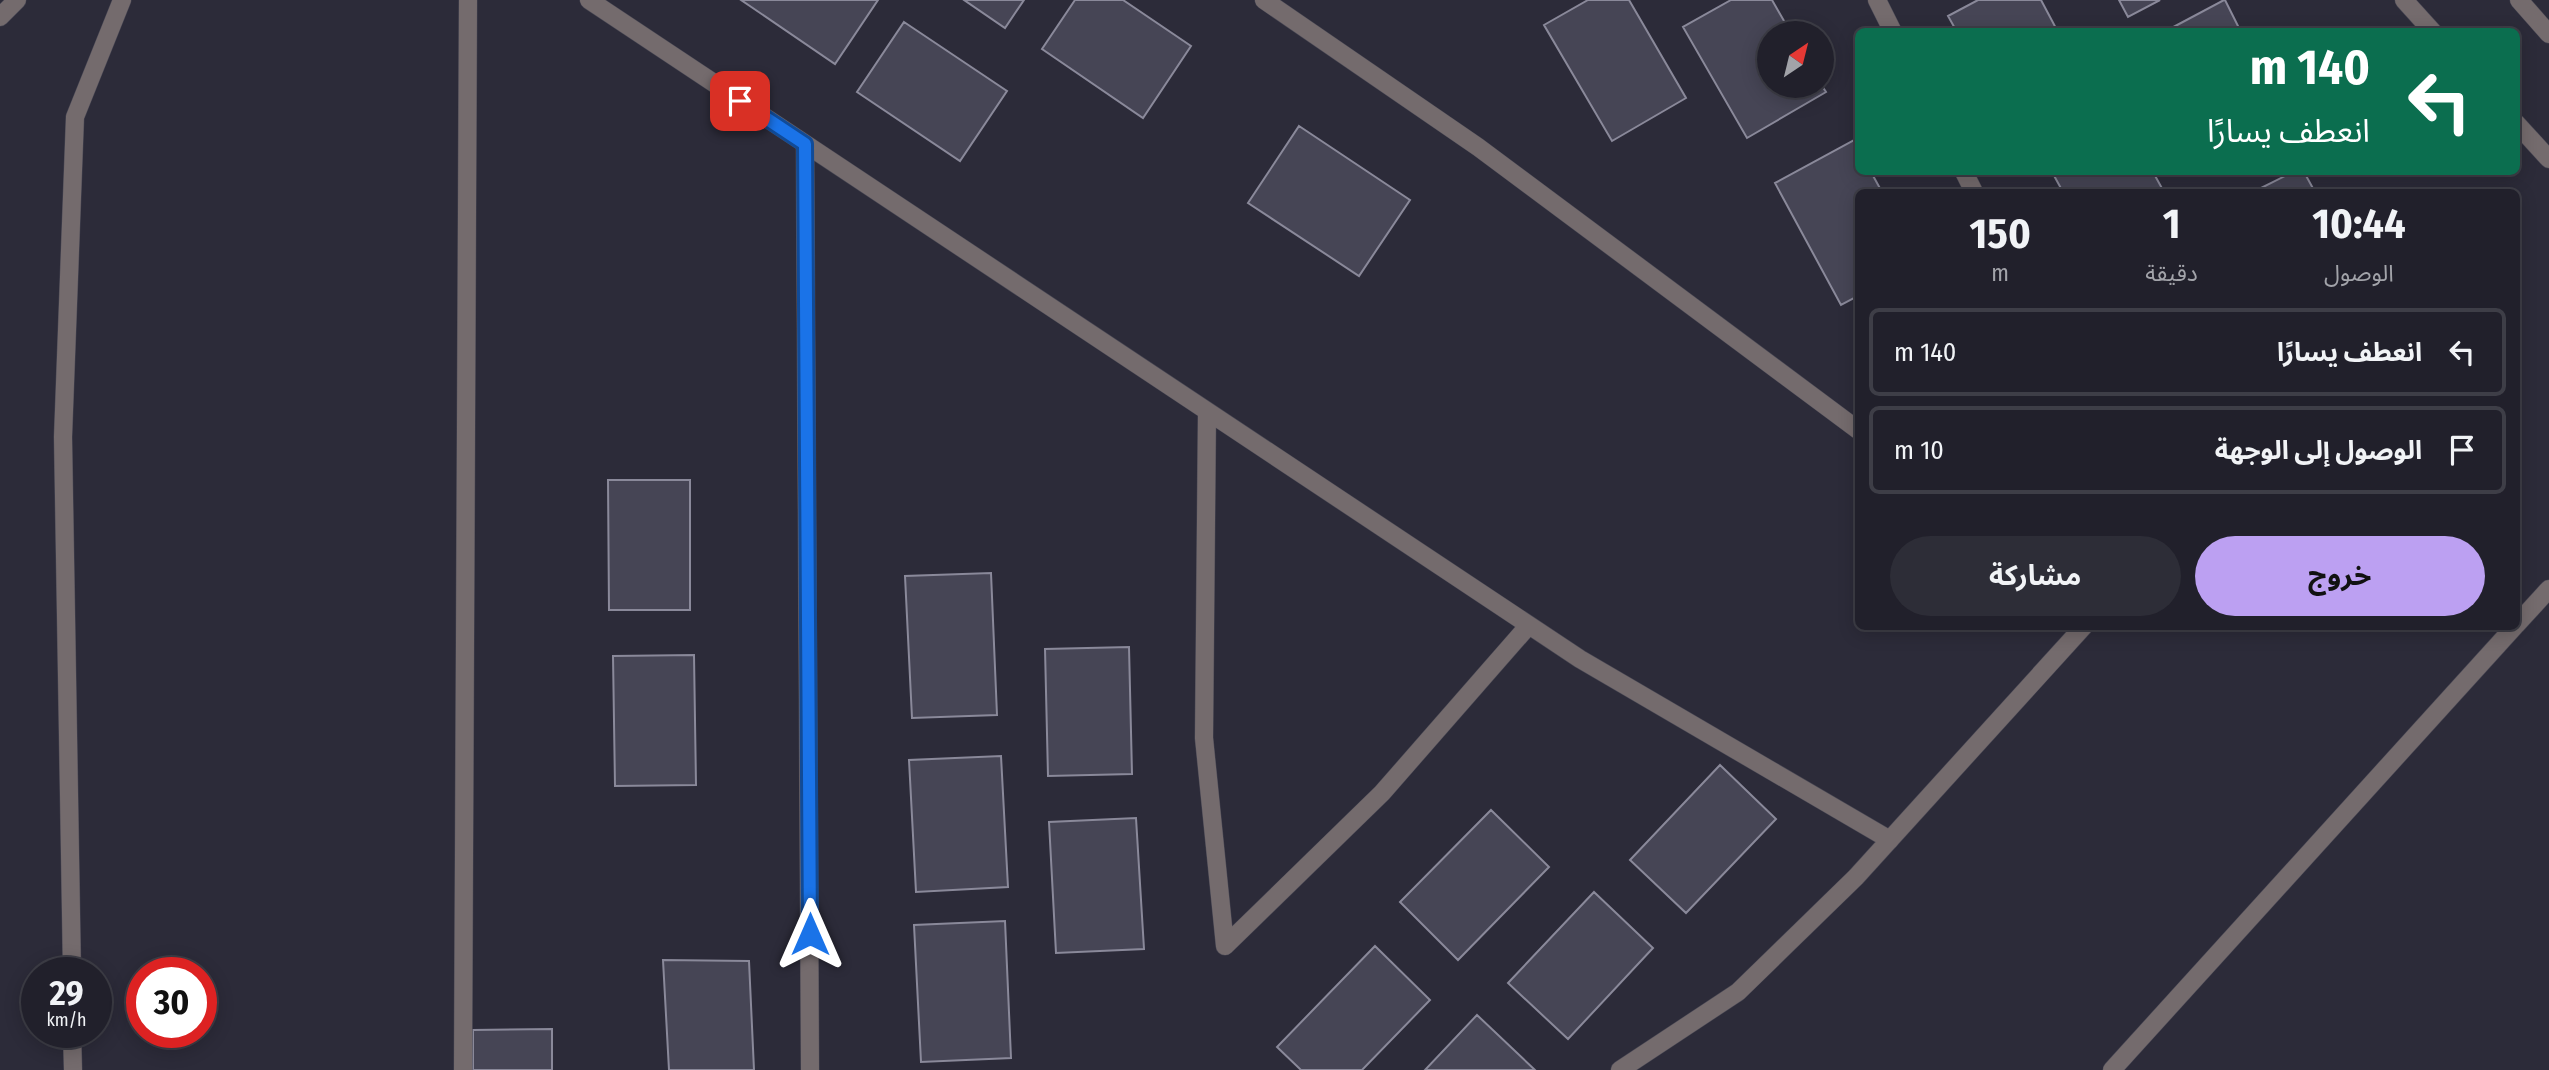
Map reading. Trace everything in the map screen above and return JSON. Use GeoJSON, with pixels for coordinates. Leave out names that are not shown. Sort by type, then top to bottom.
{"type":"FeatureCollection","features":[{"type":"Feature","properties":{"kind":"street"},"geometry":{"type":"LineString","coordinates":[[0,17],[17,0]]}},
{"type":"Feature","properties":{"kind":"street"},"geometry":{"type":"LineString","coordinates":[[72,957],[63,437],[75,117],[122,0]]}},
{"type":"Feature","properties":{"kind":"street"},"geometry":{"type":"LineString","coordinates":[[463,1070],[468,0]]}},
{"type":"Feature","properties":{"kind":"street"},"geometry":{"type":"LineString","coordinates":[[589,0],[1580,659],[1890,840]]}},
{"type":"Feature","properties":{"kind":"street"},"geometry":{"type":"LineString","coordinates":[[1264,0],[1478,147],[1855,428]]}},
{"type":"Feature","properties":{"kind":"street"},"geometry":{"type":"LineString","coordinates":[[1877,0],[1891,28]]}},
{"type":"Feature","properties":{"kind":"street"},"geometry":{"type":"LineString","coordinates":[[2404,0],[2429,28]]}},
{"type":"Feature","properties":{"kind":"street"},"geometry":{"type":"LineString","coordinates":[[2519,0],[2549,34]]}},
{"type":"Feature","properties":{"kind":"street"},"geometry":{"type":"LineString","coordinates":[[2520,127],[2549,159]]}},
{"type":"Feature","properties":{"kind":"street"},"geometry":{"type":"LineString","coordinates":[[805,144],[810,1070]]}},
{"type":"Feature","properties":{"kind":"street"},"geometry":{"type":"LineString","coordinates":[[1207,412],[1204,738],[1225,946],[1382,793],[1529,625]]}},
{"type":"Feature","properties":{"kind":"street"},"geometry":{"type":"LineString","coordinates":[[2520,622],[2549,589]]}},
{"type":"Feature","properties":{"kind":"street"},"geometry":{"type":"LineString","coordinates":[[1620,1070],[1738,992],[1856,877],[2080,630]]}},
{"type":"Feature","properties":{"kind":"street"},"geometry":{"type":"LineString","coordinates":[[2112,1070],[2512,630]]}},
{"type":"Feature","properties":{"kind":"street"},"geometry":{"type":"LineString","coordinates":[[72,1048],[73,1070]]}},
{"type":"Feature","properties":{"kind":"building"},"geometry":{"type":"Polygon","coordinates":[[[741,0],[878,0],[835,64],[741,0]]]}},
{"type":"Feature","properties":{"kind":"building"},"geometry":{"type":"Polygon","coordinates":[[[964,0],[1024,0],[1005,28],[964,0]]]}},
{"type":"Feature","properties":{"kind":"building"},"geometry":{"type":"Polygon","coordinates":[[[1075,0],[1123,0],[1191,46],[1143,118],[1042,49],[1075,0]]]}},
{"type":"Feature","properties":{"kind":"building"},"geometry":{"type":"Polygon","coordinates":[[[1588,0],[1629,0],[1686,98],[1612,141],[1544,25],[1588,0]]]}},
{"type":"Feature","properties":{"kind":"building"},"geometry":{"type":"Polygon","coordinates":[[[1731,0],[1772,0],[1784,21],[1757,21],[1757,98],[1816,98],[1747,138],[1683,27],[1731,0]]]}},
{"type":"Feature","properties":{"kind":"building"},"geometry":{"type":"Polygon","coordinates":[[[1978,0],[2041,0],[2056,28],[1955,28],[1948,16],[1978,0]]]}},
{"type":"Feature","properties":{"kind":"building"},"geometry":{"type":"Polygon","coordinates":[[[2119,0],[2160,0],[2128,17],[2119,0]]]}},
{"type":"Feature","properties":{"kind":"building"},"geometry":{"type":"Polygon","coordinates":[[[2224,0],[2239,28],[2172,28],[2224,0]]]}},
{"type":"Feature","properties":{"kind":"building"},"geometry":{"type":"Polygon","coordinates":[[[904,22],[1007,91],[960,161],[857,92],[904,22]]]}},
{"type":"Feature","properties":{"kind":"building"},"geometry":{"type":"Polygon","coordinates":[[[1299,126],[1410,200],[1359,276],[1248,203],[1299,126]]]}},
{"type":"Feature","properties":{"kind":"building"},"geometry":{"type":"Polygon","coordinates":[[[1854,140],[1855,175],[1873,175],[1880,189],[1855,189],[1855,298],[1841,305],[1775,183],[1854,140]]]}},
{"type":"Feature","properties":{"kind":"building"},"geometry":{"type":"Polygon","coordinates":[[[2054,175],[2155,175],[2162,189],[2061,189],[2054,175]]]}},
{"type":"Feature","properties":{"kind":"building"},"geometry":{"type":"Polygon","coordinates":[[[2287,175],[2306,175],[2313,189],[2259,189],[2287,175]]]}},
{"type":"Feature","properties":{"kind":"building"},"geometry":{"type":"Polygon","coordinates":[[[608,480],[690,480],[690,610],[609,610],[608,480]]]}},
{"type":"Feature","properties":{"kind":"building"},"geometry":{"type":"Polygon","coordinates":[[[991,573],[997,715],[912,718],[905,576],[991,573]]]}},
{"type":"Feature","properties":{"kind":"building"},"geometry":{"type":"Polygon","coordinates":[[[1129,647],[1132,774],[1048,776],[1045,649],[1129,647]]]}},
{"type":"Feature","properties":{"kind":"building"},"geometry":{"type":"Polygon","coordinates":[[[694,655],[696,785],[615,786],[613,656],[694,655]]]}},
{"type":"Feature","properties":{"kind":"building"},"geometry":{"type":"Polygon","coordinates":[[[1001,756],[1008,887],[916,892],[909,760],[1001,756]]]}},
{"type":"Feature","properties":{"kind":"building"},"geometry":{"type":"Polygon","coordinates":[[[1720,765],[1776,819],[1686,913],[1630,860],[1720,765]]]}},
{"type":"Feature","properties":{"kind":"building"},"geometry":{"type":"Polygon","coordinates":[[[1491,810],[1549,867],[1458,960],[1400,902],[1491,810]]]}},
{"type":"Feature","properties":{"kind":"building"},"geometry":{"type":"Polygon","coordinates":[[[1136,818],[1144,949],[1056,953],[1049,822],[1136,818]]]}},
{"type":"Feature","properties":{"kind":"building"},"geometry":{"type":"Polygon","coordinates":[[[1594,892],[1653,948],[1568,1039],[1508,983],[1594,892]]]}},
{"type":"Feature","properties":{"kind":"building"},"geometry":{"type":"Polygon","coordinates":[[[1005,921],[1011,1058],[921,1062],[914,925],[1005,921]]]}},
{"type":"Feature","properties":{"kind":"building"},"geometry":{"type":"Polygon","coordinates":[[[1375,946],[1430,1000],[1362,1070],[1301,1070],[1277,1047],[1375,946]]]}},
{"type":"Feature","properties":{"kind":"building"},"geometry":{"type":"Polygon","coordinates":[[[663,960],[749,961],[754,1070],[669,1070],[663,960]]]}},
{"type":"Feature","properties":{"kind":"building"},"geometry":{"type":"Polygon","coordinates":[[[1477,1015],[1535,1070],[1425,1070],[1477,1015]]]}},
{"type":"Feature","properties":{"kind":"building"},"geometry":{"type":"Polygon","coordinates":[[[552,1029],[552,1070],[473,1070],[473,1030],[552,1029]]]}},
{"type":"Feature","properties":{"kind":"route"},"geometry":{"type":"LineString","coordinates":[[740,101],[805,144],[810,934]]}}]}
